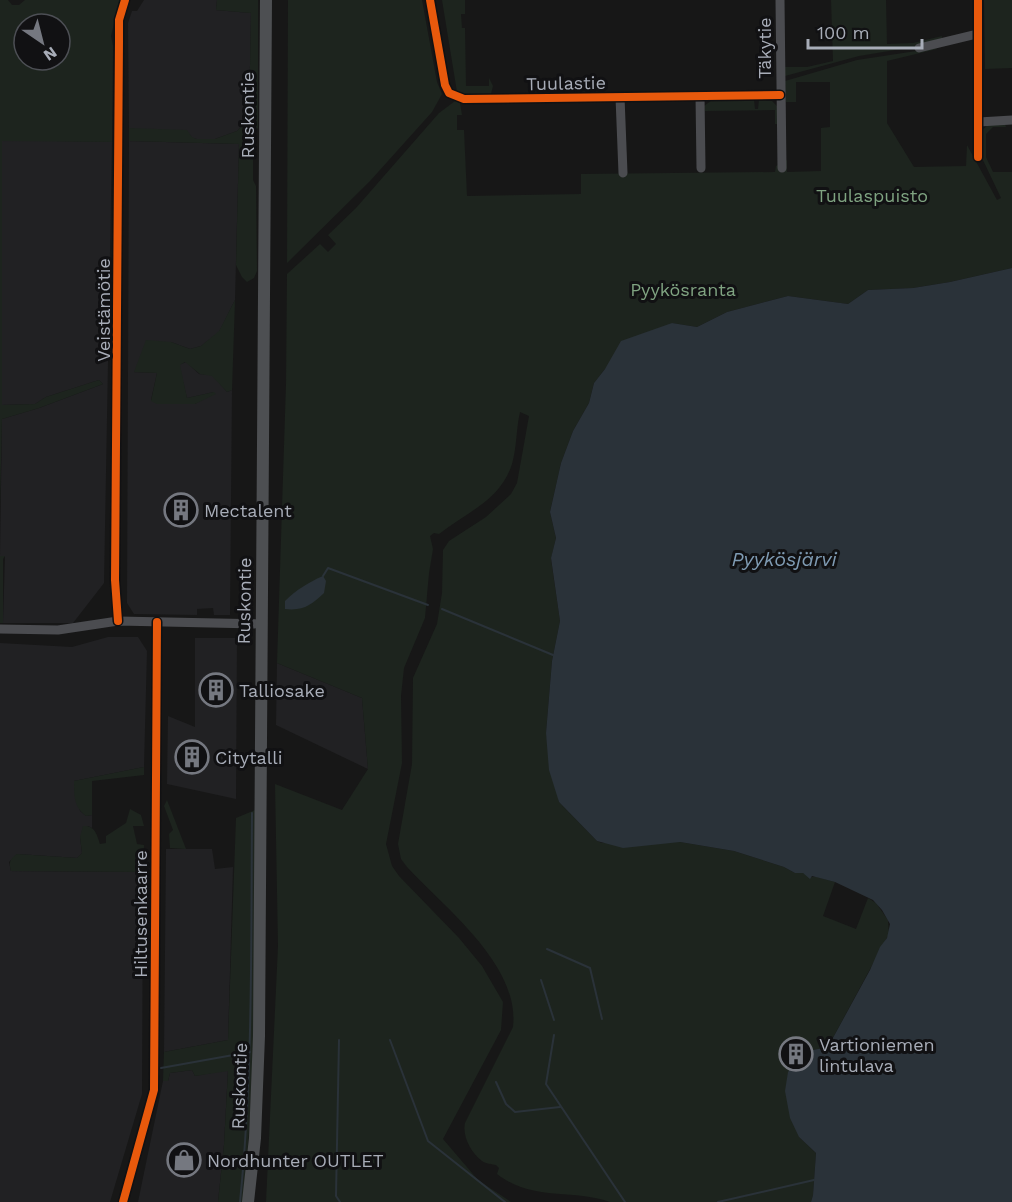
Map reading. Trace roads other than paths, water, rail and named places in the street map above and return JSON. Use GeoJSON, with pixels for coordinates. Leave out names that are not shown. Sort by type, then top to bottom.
{"type":"FeatureCollection","features":[{"type":"Feature","properties":{"kind":"main road","name":"Ruskontie"},"geometry":{"type":"LineString","coordinates":[[248,1202],[255,1138],[259,1035],[266,0]]}},
{"type":"Feature","properties":{"kind":"street","name":"Veistämötie"},"geometry":{"type":"LineString","coordinates":[[118,621],[115,580],[119,20],[125,0]]}},
{"type":"Feature","properties":{"kind":"street","name":"Tuulastie"},"geometry":{"type":"LineString","coordinates":[[430,0],[445,85],[449,93],[454,96],[468,99],[780,95]]}},
{"type":"Feature","properties":{"kind":"street","name":"Täkytie"},"geometry":{"type":"LineString","coordinates":[[780,0],[782,168]]}},
{"type":"Feature","properties":{"kind":"street"},"geometry":{"type":"LineString","coordinates":[[978,0],[980,122],[977,139],[978,157]]}},
{"type":"Feature","properties":{"kind":"street"},"geometry":{"type":"LineString","coordinates":[[919,48],[977,34]]}},
{"type":"Feature","properties":{"kind":"street"},"geometry":{"type":"LineString","coordinates":[[700,96],[701,168]]}},
{"type":"Feature","properties":{"kind":"street"},"geometry":{"type":"LineString","coordinates":[[620,97],[623,173]]}},
{"type":"Feature","properties":{"kind":"street"},"geometry":{"type":"LineString","coordinates":[[980,122],[1012,120]]}},
{"type":"Feature","properties":{"kind":"street"},"geometry":{"type":"LineString","coordinates":[[0,629],[58,630],[118,621],[262,624]]}},
{"type":"Feature","properties":{"kind":"street","name":"Hiltusenkaarre"},"geometry":{"type":"LineString","coordinates":[[123,1202],[154,1090],[157,622]]}},
{"type":"Feature","properties":{"kind":"water","name":"Pyykösjärvi"},"geometry":{"type":"Polygon","coordinates":[[[1012,268],[1012,1202],[811,1202],[816,1153],[799,1137],[790,1118],[785,1091],[788,1072],[803,1052],[828,1047],[880,947],[887,938],[890,924],[873,900],[835,882],[812,876],[810,879],[803,873],[795,873],[784,867],[734,851],[680,842],[623,848],[597,841],[559,802],[549,770],[546,733],[552,661],[560,621],[551,558],[556,538],[550,512],[561,463],[573,431],[589,403],[594,383],[621,341],[672,323],[697,327],[727,312],[788,296],[848,304],[868,290],[913,288],[1012,268]]]}},
{"type":"Feature","properties":{"kind":"water"},"geometry":{"type":"Polygon","coordinates":[[[323,576],[326,581],[324,593],[302,608],[285,609],[285,601],[289,597],[323,576]]]}},
{"type":"Feature","properties":{"kind":"waterway"},"geometry":{"type":"LineString","coordinates":[[323,576],[328,568],[428,605]]}},
{"type":"Feature","properties":{"kind":"waterway"},"geometry":{"type":"LineString","coordinates":[[442,609],[553,655]]}},
{"type":"Feature","properties":{"kind":"waterway"},"geometry":{"type":"LineString","coordinates":[[240,1202],[249,1057],[252,813]]}},
{"type":"Feature","properties":{"kind":"waterway"},"geometry":{"type":"LineString","coordinates":[[547,949],[590,968],[602,1019]]}},
{"type":"Feature","properties":{"kind":"waterway"},"geometry":{"type":"LineString","coordinates":[[541,980],[554,1020]]}},
{"type":"Feature","properties":{"kind":"waterway"},"geometry":{"type":"LineString","coordinates":[[554,1035],[546,1084],[625,1202]]}},
{"type":"Feature","properties":{"kind":"waterway"},"geometry":{"type":"LineString","coordinates":[[339,1040],[336,1196],[340,1202]]}},
{"type":"Feature","properties":{"kind":"waterway"},"geometry":{"type":"LineString","coordinates":[[390,1040],[428,1141],[505,1202]]}},
{"type":"Feature","properties":{"kind":"waterway"},"geometry":{"type":"LineString","coordinates":[[161,1068],[250,1052]]}},
{"type":"Feature","properties":{"kind":"waterway"},"geometry":{"type":"LineString","coordinates":[[496,1082],[506,1104],[515,1112],[560,1107]]}},
{"type":"Feature","properties":{"kind":"waterway"},"geometry":{"type":"LineString","coordinates":[[718,1202],[814,1180]]}},
{"type":"Feature","properties":{"kind":"place","name":"Mectalent"},"geometry":{"type":"Point","coordinates":[181,510]}},
{"type":"Feature","properties":{"kind":"place","name":"Talliosake"},"geometry":{"type":"Point","coordinates":[216,690]}},
{"type":"Feature","properties":{"kind":"place","name":"Citytalli"},"geometry":{"type":"Point","coordinates":[192,757]}},
{"type":"Feature","properties":{"kind":"place","name":"Vartioniemen lintulava"},"geometry":{"type":"Point","coordinates":[796,1054]}},
{"type":"Feature","properties":{"kind":"place","name":"Nordhunter OUTLET"},"geometry":{"type":"Point","coordinates":[184,1160]}},
{"type":"Feature","properties":{"kind":"park label","name":"Tuulaspuisto"},"geometry":{"type":"Point","coordinates":[872,195]}},
{"type":"Feature","properties":{"kind":"park label","name":"Pyykösranta"},"geometry":{"type":"Point","coordinates":[683,289]}}]}
